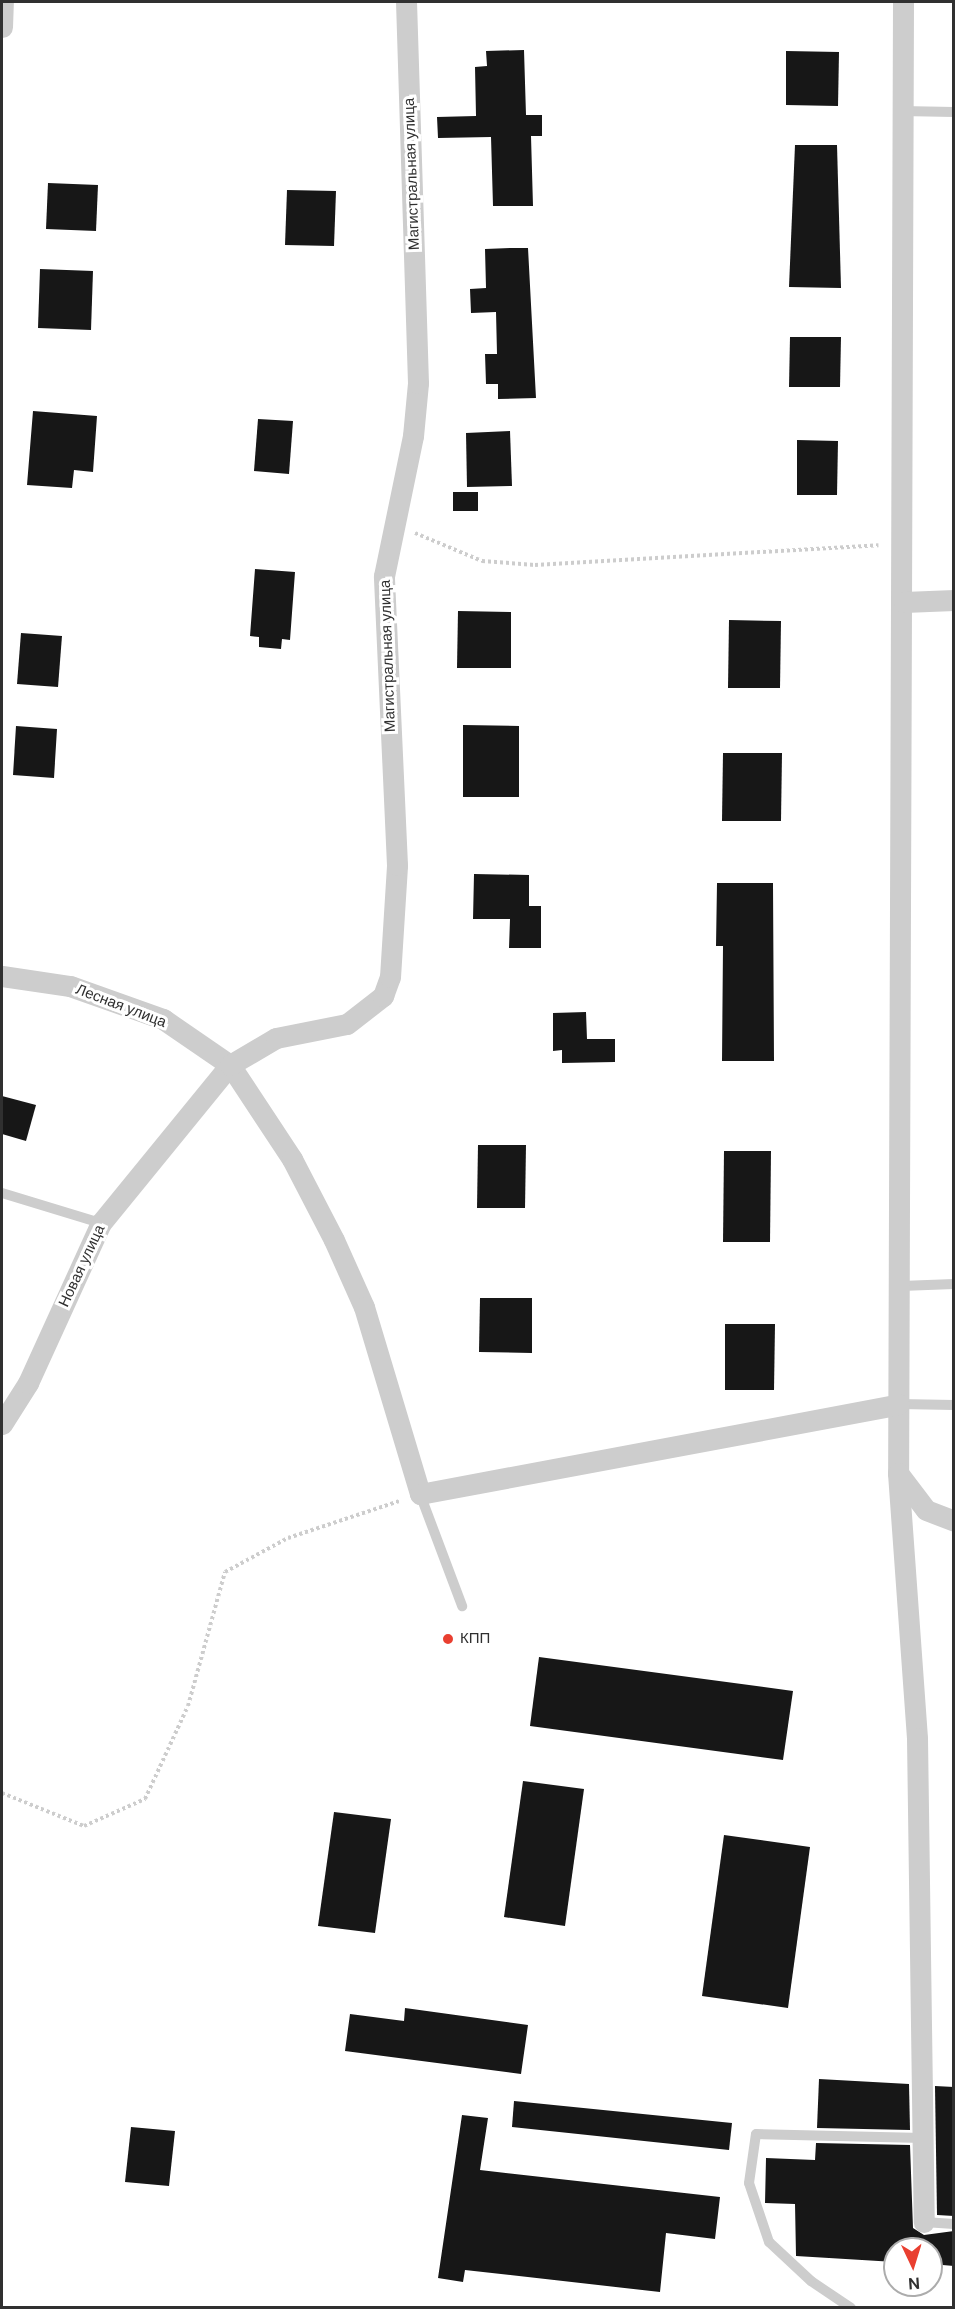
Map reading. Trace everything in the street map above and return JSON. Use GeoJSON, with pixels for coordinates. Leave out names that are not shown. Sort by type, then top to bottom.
{"type":"FeatureCollection","features":[{"type":"Feature","properties":{"kind":"street"},"geometry":{"type":"LineString","coordinates":[[2,27],[3,2]]}},
{"type":"Feature","properties":{"kind":"street","name":"Магистральная улица"},"geometry":{"type":"LineString","coordinates":[[230,1065],[276,1038],[347,1024],[383,996],[390,977],[397,865],[384,576],[391,528],[413,436],[418,383],[406,2]]}},
{"type":"Feature","properties":{"kind":"street"},"geometry":{"type":"LineString","coordinates":[[903,2],[901,111],[904,602],[898,1473],[917,1738],[924,2222]]}},
{"type":"Feature","properties":{"kind":"street"},"geometry":{"type":"LineString","coordinates":[[904,602],[954,600]]}},
{"type":"Feature","properties":{"kind":"street","name":"Лесная улица"},"geometry":{"type":"LineString","coordinates":[[2,976],[70,986],[164,1019],[230,1065]]}},
{"type":"Feature","properties":{"kind":"street"},"geometry":{"type":"LineString","coordinates":[[230,1065],[292,1159],[339,1250],[364,1308],[420,1494],[899,1404]]}},
{"type":"Feature","properties":{"kind":"street","name":"Новая улица"},"geometry":{"type":"LineString","coordinates":[[2,1424],[28,1383],[101,1223],[230,1065]]}},
{"type":"Feature","properties":{"kind":"street"},"geometry":{"type":"LineString","coordinates":[[898,1473],[926,1510],[954,1521]]}},
{"type":"Feature","properties":{"kind":"lane"},"geometry":{"type":"LineString","coordinates":[[901,111],[954,112]]}},
{"type":"Feature","properties":{"kind":"lane"},"geometry":{"type":"LineString","coordinates":[[2,1193],[101,1223]]}},
{"type":"Feature","properties":{"kind":"lane"},"geometry":{"type":"LineString","coordinates":[[901,1286],[954,1284]]}},
{"type":"Feature","properties":{"kind":"lane"},"geometry":{"type":"LineString","coordinates":[[899,1404],[954,1405]]}},
{"type":"Feature","properties":{"kind":"lane"},"geometry":{"type":"LineString","coordinates":[[420,1494],[462,1606]]}},
{"type":"Feature","properties":{"kind":"lane"},"geometry":{"type":"LineString","coordinates":[[851,2307],[811,2281],[770,2242],[749,2183],[756,2134],[923,2138]]}},
{"type":"Feature","properties":{"kind":"lane"},"geometry":{"type":"LineString","coordinates":[[924,2222],[954,2224]]}},
{"type":"Feature","properties":{"kind":"path"},"geometry":{"type":"LineString","coordinates":[[391,528],[438,540],[482,561],[535,565],[903,544]]}},
{"type":"Feature","properties":{"kind":"path"},"geometry":{"type":"LineString","coordinates":[[2,1793],[84,1826],[146,1799],[188,1706],[225,1572],[288,1538],[420,1494]]}},
{"type":"Feature","properties":{"kind":"building"},"geometry":{"type":"Polygon","coordinates":[[[524,50],[526,115],[542,115],[542,136],[531,136],[533,206],[493,206],[491,137],[438,138],[437,117],[476,116],[475,67],[487,66],[486,51],[524,50]]]}},
{"type":"Feature","properties":{"kind":"building"},"geometry":{"type":"Polygon","coordinates":[[[786,51],[839,52],[838,106],[786,105],[786,51]]]}},
{"type":"Feature","properties":{"kind":"building"},"geometry":{"type":"Polygon","coordinates":[[[795,145],[837,145],[841,288],[789,287],[795,145]]]}},
{"type":"Feature","properties":{"kind":"building"},"geometry":{"type":"Polygon","coordinates":[[[48,183],[98,185],[96,231],[46,229],[48,183]]]}},
{"type":"Feature","properties":{"kind":"building"},"geometry":{"type":"Polygon","coordinates":[[[287,190],[336,191],[334,246],[285,245],[287,190]]]}},
{"type":"Feature","properties":{"kind":"building"},"geometry":{"type":"Polygon","coordinates":[[[528,248],[536,398],[498,399],[498,384],[486,384],[485,354],[497,354],[496,312],[471,313],[470,289],[486,288],[485,249],[528,248]]]}},
{"type":"Feature","properties":{"kind":"building"},"geometry":{"type":"Polygon","coordinates":[[[40,269],[93,271],[91,330],[38,328],[40,269]]]}},
{"type":"Feature","properties":{"kind":"building"},"geometry":{"type":"Polygon","coordinates":[[[790,337],[841,337],[840,387],[789,387],[790,337]]]}},
{"type":"Feature","properties":{"kind":"building"},"geometry":{"type":"Polygon","coordinates":[[[33,411],[97,416],[93,472],[74,470],[72,488],[27,485],[33,411]]]}},
{"type":"Feature","properties":{"kind":"building"},"geometry":{"type":"Polygon","coordinates":[[[258,419],[293,421],[289,474],[254,471],[258,419]]]}},
{"type":"Feature","properties":{"kind":"building"},"geometry":{"type":"Polygon","coordinates":[[[510,431],[512,486],[467,487],[466,433],[510,431]]]}},
{"type":"Feature","properties":{"kind":"building"},"geometry":{"type":"Polygon","coordinates":[[[797,440],[838,441],[837,495],[797,495],[797,440]]]}},
{"type":"Feature","properties":{"kind":"building"},"geometry":{"type":"Polygon","coordinates":[[[453,492],[478,492],[478,511],[453,511],[453,492]]]}},
{"type":"Feature","properties":{"kind":"building"},"geometry":{"type":"Polygon","coordinates":[[[255,569],[295,572],[290,640],[282,639],[281,649],[259,647],[259,637],[250,636],[255,569]]]}},
{"type":"Feature","properties":{"kind":"building"},"geometry":{"type":"Polygon","coordinates":[[[458,611],[511,612],[511,668],[457,668],[458,611]]]}},
{"type":"Feature","properties":{"kind":"building"},"geometry":{"type":"Polygon","coordinates":[[[729,620],[781,621],[780,688],[728,688],[729,620]]]}},
{"type":"Feature","properties":{"kind":"building"},"geometry":{"type":"Polygon","coordinates":[[[21,633],[62,636],[58,687],[17,684],[21,633]]]}},
{"type":"Feature","properties":{"kind":"building"},"geometry":{"type":"Polygon","coordinates":[[[463,725],[519,726],[519,797],[463,797],[463,725]]]}},
{"type":"Feature","properties":{"kind":"building"},"geometry":{"type":"Polygon","coordinates":[[[16,726],[57,729],[54,778],[13,775],[16,726]]]}},
{"type":"Feature","properties":{"kind":"building"},"geometry":{"type":"Polygon","coordinates":[[[723,753],[782,753],[781,821],[722,821],[723,753]]]}},
{"type":"Feature","properties":{"kind":"building"},"geometry":{"type":"Polygon","coordinates":[[[474,874],[529,875],[529,906],[541,906],[541,948],[509,948],[510,919],[473,919],[474,874]]]}},
{"type":"Feature","properties":{"kind":"building"},"geometry":{"type":"Polygon","coordinates":[[[717,883],[773,883],[774,1061],[722,1061],[723,946],[716,946],[717,883]]]}},
{"type":"Feature","properties":{"kind":"building"},"geometry":{"type":"Polygon","coordinates":[[[586,1012],[587,1039],[615,1039],[615,1062],[562,1063],[562,1050],[553,1051],[553,1013],[586,1012]]]}},
{"type":"Feature","properties":{"kind":"building"},"geometry":{"type":"Polygon","coordinates":[[[2,1096],[36,1105],[26,1141],[2,1134],[2,1096]]]}},
{"type":"Feature","properties":{"kind":"building"},"geometry":{"type":"Polygon","coordinates":[[[478,1145],[526,1145],[525,1208],[477,1208],[478,1145]]]}},
{"type":"Feature","properties":{"kind":"building"},"geometry":{"type":"Polygon","coordinates":[[[724,1151],[771,1151],[770,1242],[723,1242],[724,1151]]]}},
{"type":"Feature","properties":{"kind":"building"},"geometry":{"type":"Polygon","coordinates":[[[480,1298],[532,1298],[532,1353],[479,1352],[480,1298]]]}},
{"type":"Feature","properties":{"kind":"building"},"geometry":{"type":"Polygon","coordinates":[[[725,1324],[775,1324],[774,1390],[725,1390],[725,1324]]]}},
{"type":"Feature","properties":{"kind":"building"},"geometry":{"type":"Polygon","coordinates":[[[539,1657],[793,1691],[783,1760],[530,1726],[539,1657]]]}},
{"type":"Feature","properties":{"kind":"building"},"geometry":{"type":"Polygon","coordinates":[[[523,1781],[584,1789],[565,1926],[504,1917],[523,1781]]]}},
{"type":"Feature","properties":{"kind":"building"},"geometry":{"type":"Polygon","coordinates":[[[334,1812],[391,1819],[375,1933],[318,1926],[334,1812]]]}},
{"type":"Feature","properties":{"kind":"building"},"geometry":{"type":"Polygon","coordinates":[[[724,1835],[810,1847],[788,2008],[702,1996],[724,1835]]]}},
{"type":"Feature","properties":{"kind":"building"},"geometry":{"type":"Polygon","coordinates":[[[405,2008],[528,2025],[521,2074],[345,2051],[350,2014],[404,2021],[405,2008]]]}},
{"type":"Feature","properties":{"kind":"building"},"geometry":{"type":"Polygon","coordinates":[[[819,2079],[909,2084],[910,2130],[817,2128],[819,2079]]]}},
{"type":"Feature","properties":{"kind":"building"},"geometry":{"type":"Polygon","coordinates":[[[935,2086],[954,2087],[954,2216],[937,2215],[935,2086]]]}},
{"type":"Feature","properties":{"kind":"building"},"geometry":{"type":"Polygon","coordinates":[[[514,2101],[732,2123],[729,2150],[512,2127],[514,2101]]]}},
{"type":"Feature","properties":{"kind":"building"},"geometry":{"type":"Polygon","coordinates":[[[462,2115],[488,2118],[480,2170],[720,2197],[715,2239],[666,2233],[660,2292],[465,2270],[463,2282],[438,2278],[462,2115]]]}},
{"type":"Feature","properties":{"kind":"building"},"geometry":{"type":"Polygon","coordinates":[[[131,2127],[175,2131],[169,2186],[125,2182],[131,2127]]]}},
{"type":"Feature","properties":{"kind":"building"},"geometry":{"type":"Polygon","coordinates":[[[816,2143],[910,2145],[913,2228],[924,2235],[954,2231],[954,2266],[943,2265],[943,2237],[883,2237],[883,2261],[796,2256],[795,2204],[765,2203],[766,2158],[815,2160],[816,2143]]]}},
{"type":"Feature","properties":{"kind":"place","name":"КПП"},"geometry":{"type":"Point","coordinates":[448,1639]}}]}
